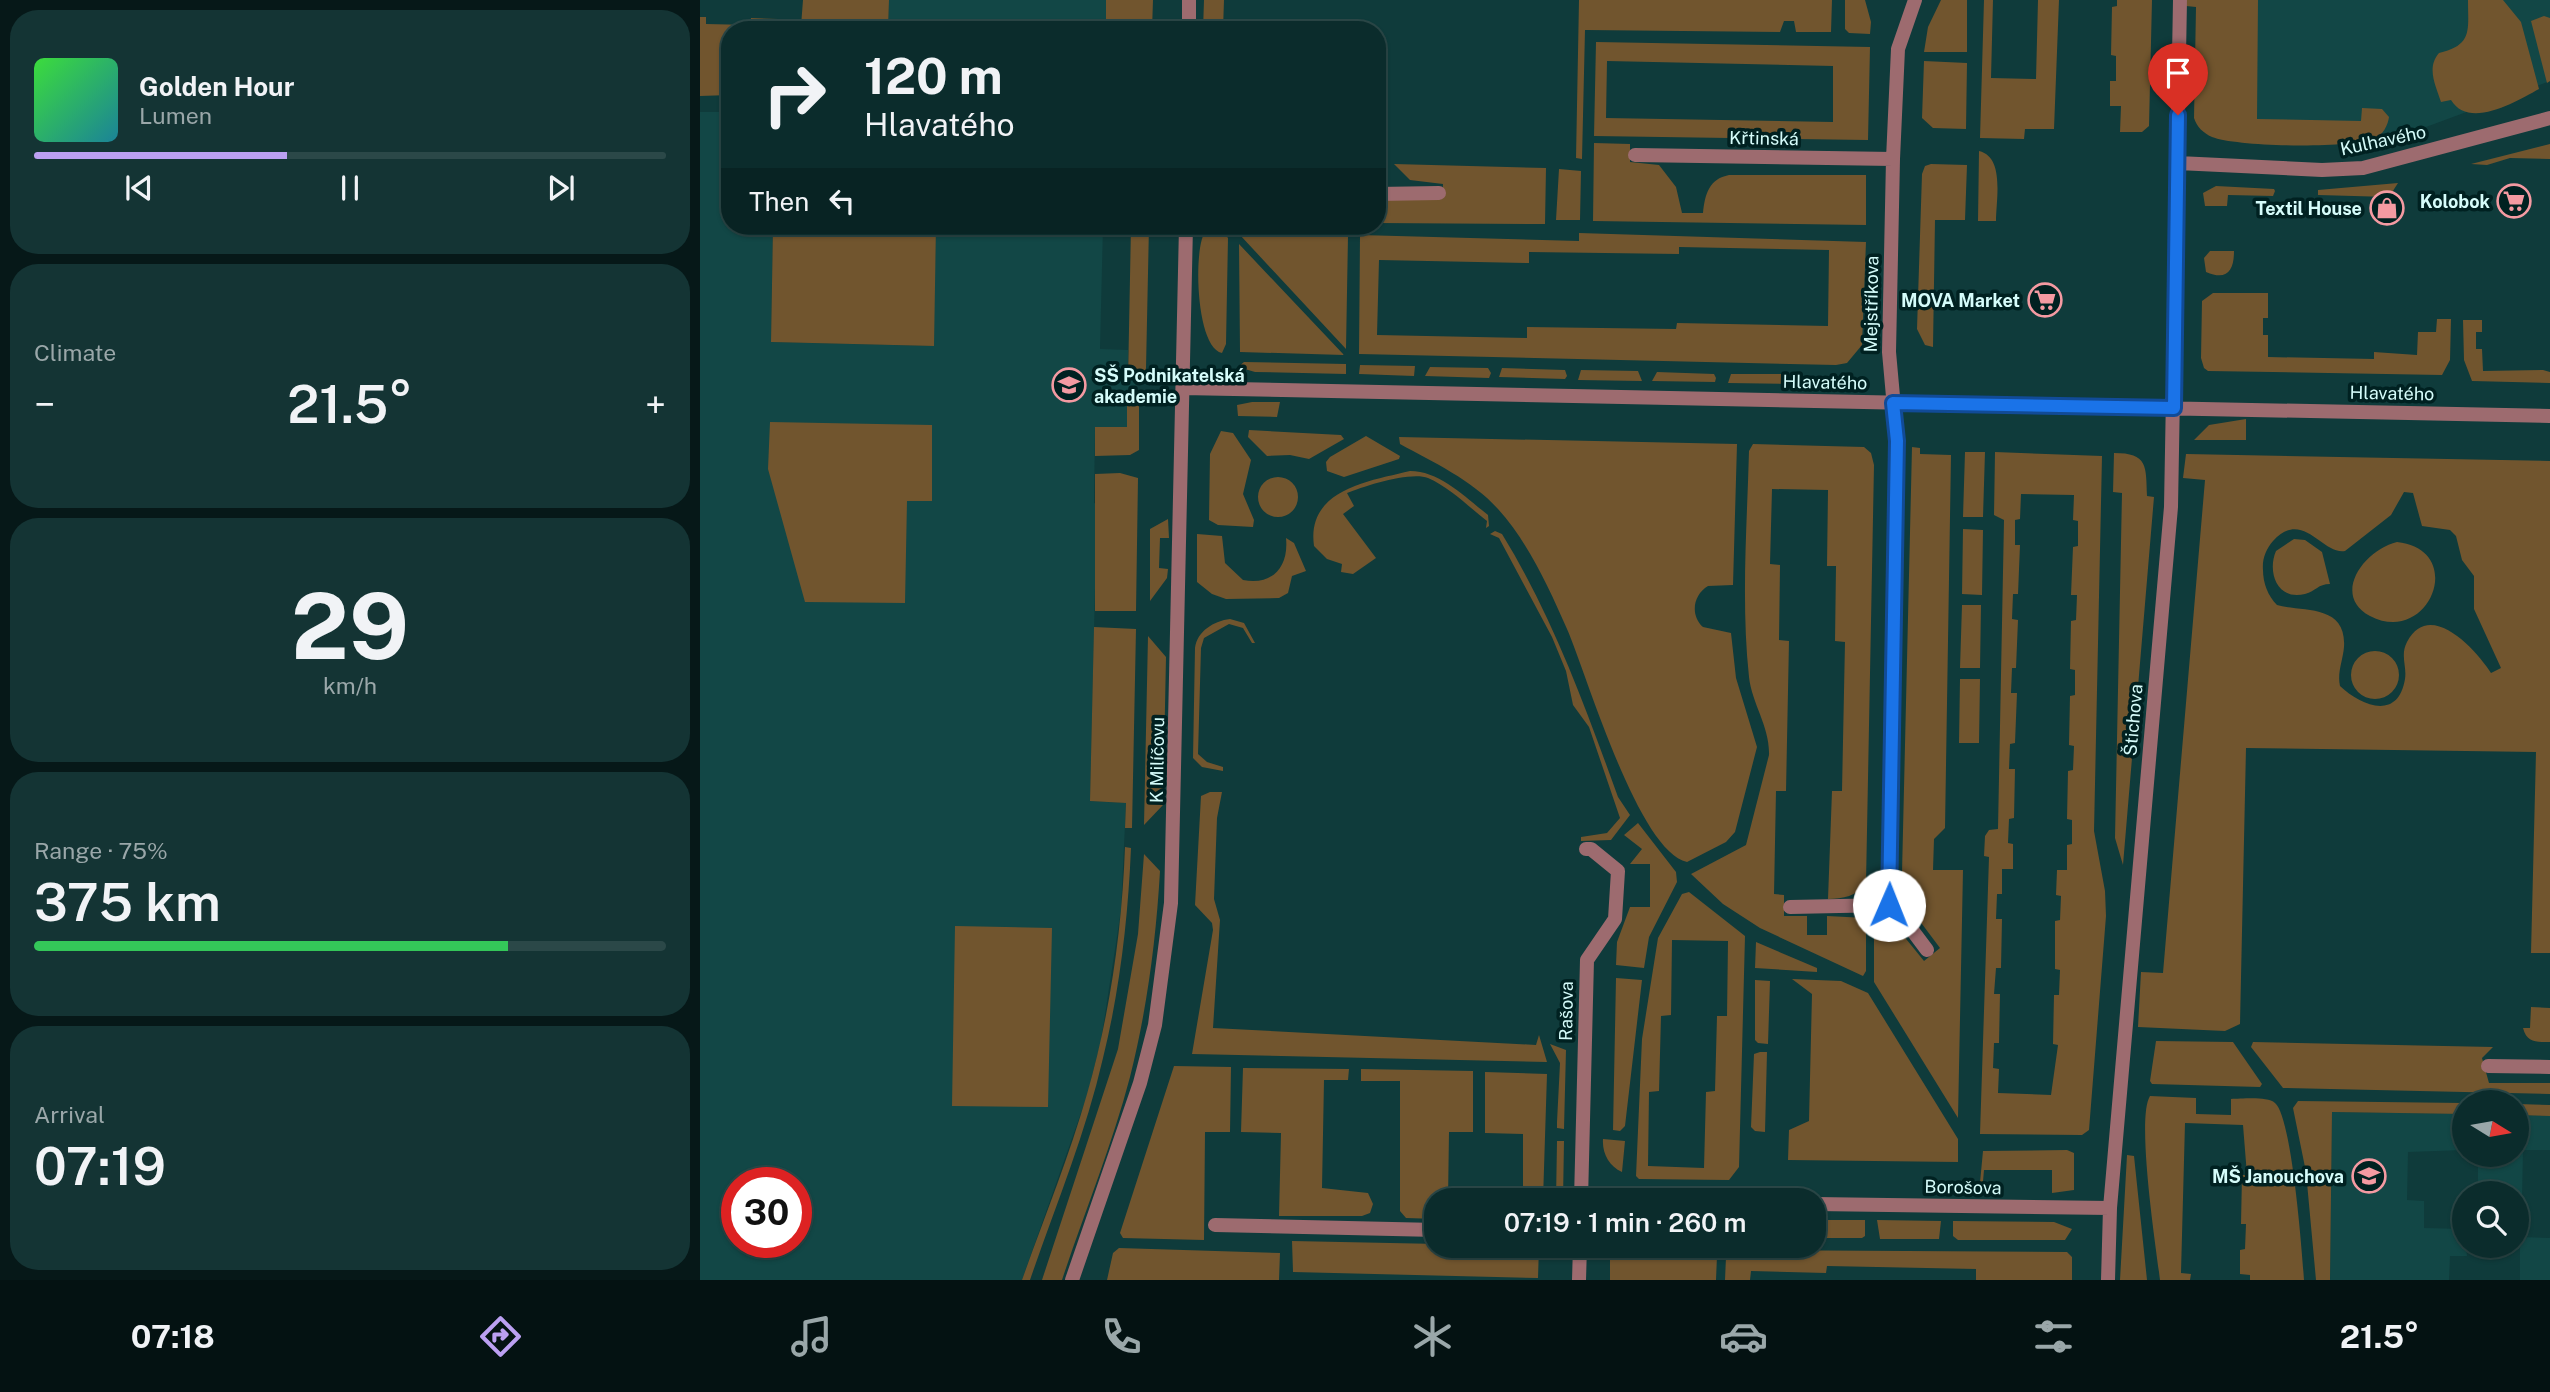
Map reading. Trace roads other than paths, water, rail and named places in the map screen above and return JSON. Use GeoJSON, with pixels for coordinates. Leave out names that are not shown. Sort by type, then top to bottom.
{"type":"FeatureCollection","features":[{"type":"Feature","properties":{"kind":"street"},"geometry":{"type":"LineString","coordinates":[[1189,0],[1189,21]]}},
{"type":"Feature","properties":{"kind":"street","name":"Mejstříkova"},"geometry":{"type":"LineString","coordinates":[[1889,905],[1897,441],[1889,352],[1893,159],[1898,49],[1915,0]]}},
{"type":"Feature","properties":{"kind":"street","name":"Štichova"},"geometry":{"type":"LineString","coordinates":[[2108,1280],[2110,1208],[2171,507],[2180,0]]}},
{"type":"Feature","properties":{"kind":"street","name":"Kulhavého"},"geometry":{"type":"LineString","coordinates":[[2178,163],[2322,170],[2363,168],[2550,118]]}},
{"type":"Feature","properties":{"kind":"street","name":"Křtinská"},"geometry":{"type":"LineString","coordinates":[[1635,155],[1893,159]]}},
{"type":"Feature","properties":{"kind":"street"},"geometry":{"type":"LineString","coordinates":[[1386,194],[1439,193]]}},
{"type":"Feature","properties":{"kind":"street","name":"K Milíčovu"},"geometry":{"type":"LineString","coordinates":[[1072,1280],[1140,1083],[1155,1025],[1165,964],[1175,841],[1186,235]]}},
{"type":"Feature","properties":{"kind":"street","name":"Hlavatého"},"geometry":{"type":"LineString","coordinates":[[1183,388],[2550,416]]}},
{"type":"Feature","properties":{"kind":"street","name":"Rašova"},"geometry":{"type":"LineString","coordinates":[[1581,1188],[1587,960],[1609,929],[1618,907],[1618,871],[1591,849],[1586,849]]}},
{"type":"Feature","properties":{"kind":"street"},"geometry":{"type":"LineString","coordinates":[[1790,907],[1889,905],[1900,914],[1927,950]]}},
{"type":"Feature","properties":{"kind":"street"},"geometry":{"type":"LineString","coordinates":[[2488,1066],[2550,1067]]}},
{"type":"Feature","properties":{"kind":"street","name":"Borošova"},"geometry":{"type":"LineString","coordinates":[[1826,1204],[2110,1208]]}},
{"type":"Feature","properties":{"kind":"street"},"geometry":{"type":"LineString","coordinates":[[1215,1225],[1424,1230]]}},
{"type":"Feature","properties":{"kind":"street"},"geometry":{"type":"LineString","coordinates":[[1579,1280],[1580,1258]]}},
{"type":"Feature","properties":{"kind":"place","name":"Kolobok"},"geometry":{"type":"Point","coordinates":[2514,201]}},
{"type":"Feature","properties":{"kind":"place","name":"Textil House"},"geometry":{"type":"Point","coordinates":[2387,208]}},
{"type":"Feature","properties":{"kind":"place","name":"MOVA Market"},"geometry":{"type":"Point","coordinates":[2045,300]}},
{"type":"Feature","properties":{"kind":"place","name":"SŠ Podnikatelská akademie"},"geometry":{"type":"Point","coordinates":[1069,385]}},
{"type":"Feature","properties":{"kind":"place","name":"MŠ Janouchova"},"geometry":{"type":"Point","coordinates":[2369,1176]}}]}
